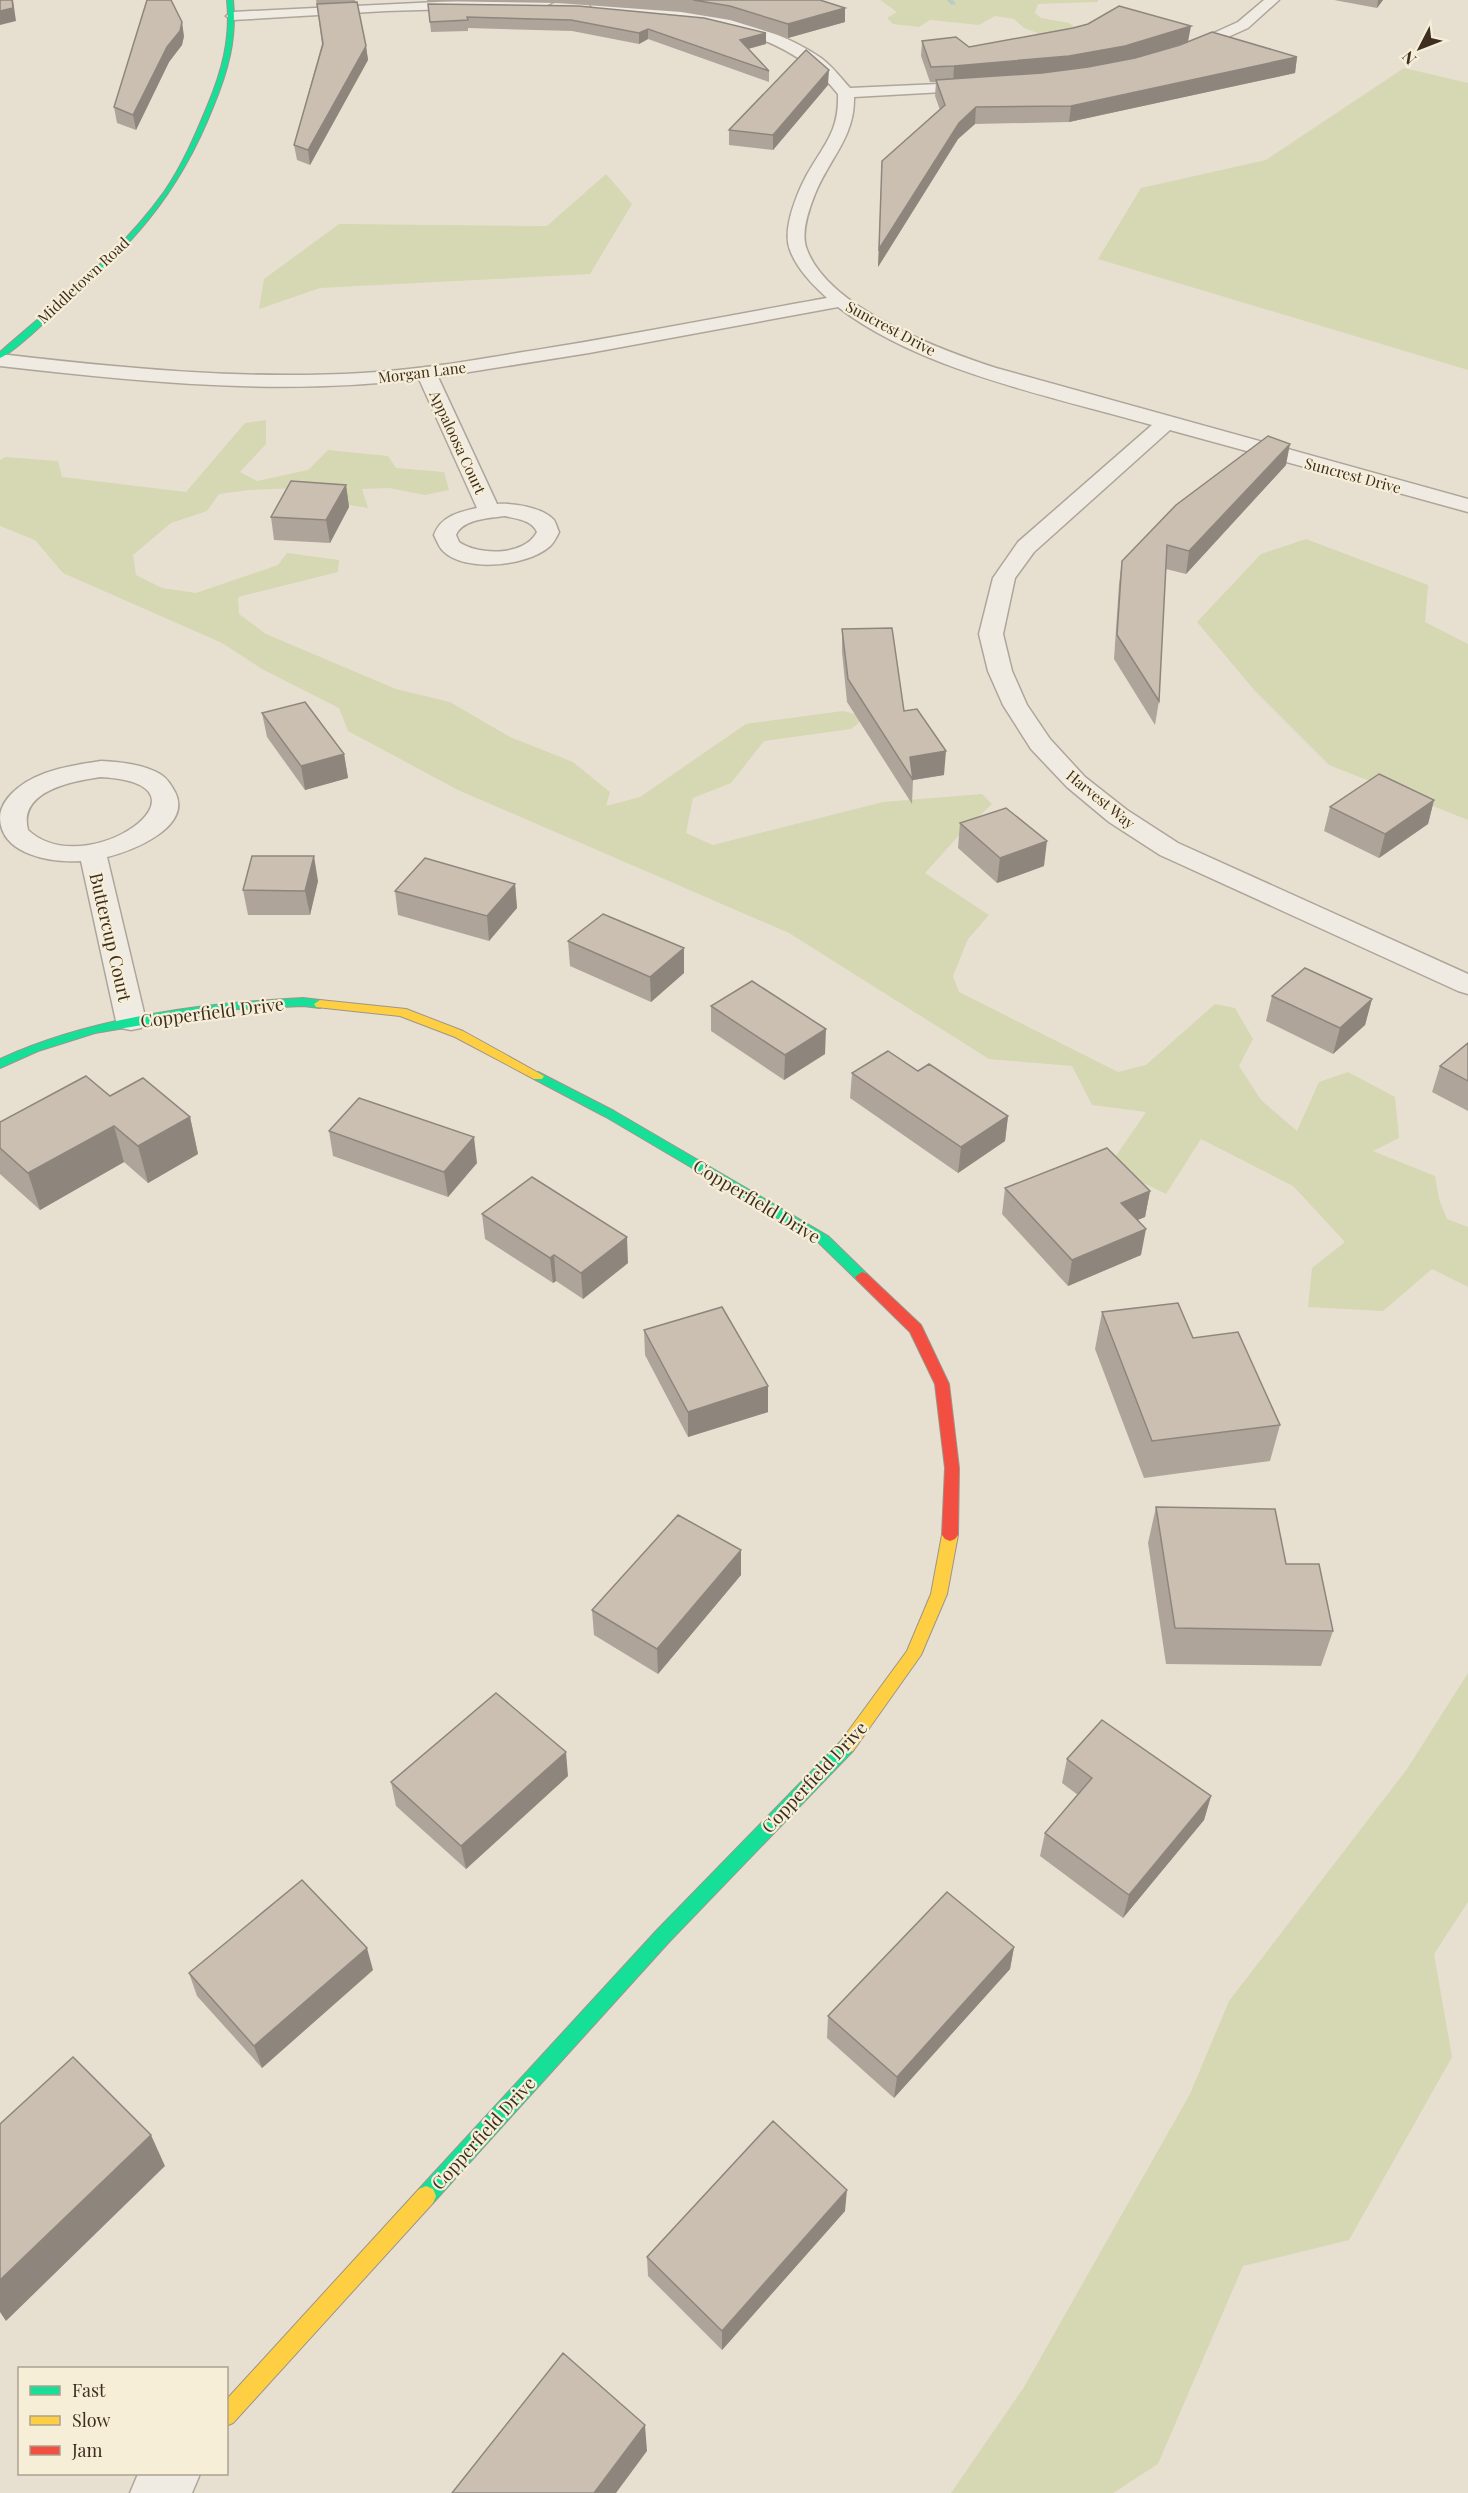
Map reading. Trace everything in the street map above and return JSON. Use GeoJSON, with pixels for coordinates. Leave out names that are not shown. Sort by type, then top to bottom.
{"type":"FeatureCollection","features":[{"type":"Feature","properties":{"kind":"street"},"geometry":{"type":"LineString","coordinates":[[1171,56],[1211,41],[1243,25],[1272,0]]}},
{"type":"Feature","properties":{"kind":"street"},"geometry":{"type":"LineString","coordinates":[[231,8],[562,2]]}},
{"type":"Feature","properties":{"kind":"street"},"geometry":{"type":"LineString","coordinates":[[583,3],[677,14],[772,39],[814,60],[829,72],[846,93],[988,84]]}},
{"type":"Feature","properties":{"kind":"street","name":"Middletown Road"},"geometry":{"type":"LineString","coordinates":[[0,356],[115,254],[166,194],[194,146],[232,54],[231,8]]}},
{"type":"Feature","properties":{"kind":"street","name":"Suncrest Drive"},"geometry":{"type":"LineString","coordinates":[[846,93],[845,119],[832,150],[811,183],[796,231],[797,248],[809,268],[828,292],[852,310],[923,348],[982,369],[1166,423],[1468,506]]}},
{"type":"Feature","properties":{"kind":"street","name":"Morgan Lane"},"geometry":{"type":"LineString","coordinates":[[0,360],[71,368],[291,382],[346,380],[426,373],[557,353],[840,301]]}},
{"type":"Feature","properties":{"kind":"street","name":"Appaloosa Court"},"geometry":{"type":"LineString","coordinates":[[426,373],[489,511]]}},
{"type":"Feature","properties":{"kind":"street","name":"Harvest Way"},"geometry":{"type":"LineString","coordinates":[[1166,423],[1026,547],[1004,578],[991,634],[1000,671],[1015,705],[1040,744],[1076,783],[1118,816],[1169,849],[1468,986]]}},
{"type":"Feature","properties":{"kind":"street","name":"Buttercup Court"},"geometry":{"type":"LineString","coordinates":[[124,770],[144,776],[158,785],[165,797],[164,811],[155,824],[139,837],[117,846],[92,852],[66,853],[42,849],[25,841],[14,830],[12,816],[18,802],[42,784],[76,771],[124,770]]}},
{"type":"Feature","properties":{"kind":"street","name":"Buttercup Court"},"geometry":{"type":"LineString","coordinates":[[92,852],[131,1021]]}},
{"type":"Feature","properties":{"kind":"street","name":"Copperfield Drive"},"geometry":{"type":"LineString","coordinates":[[0,1064],[34,1048],[83,1032],[131,1021],[237,1005],[303,1002],[402,1012],[459,1034],[610,1114],[823,1239],[916,1329],[942,1384],[952,1468],[951,1531],[939,1594],[914,1655],[852,1740],[663,1936],[228,2414]]}},
{"type":"Feature","properties":{"kind":"street"},"geometry":{"type":"LineString","coordinates":[[156,2493],[173,2475]]}},
{"type":"Feature","properties":{"kind":"green space"},"geometry":{"type":"Polygon","coordinates":[[[880,0],[1098,0],[1098,2],[1038,4],[1035,13],[1041,18],[1069,23],[1082,32],[1045,36],[1024,28],[1014,19],[995,16],[979,25],[930,20],[919,27],[893,24],[887,18],[897,12],[880,0]]]}},
{"type":"Feature","properties":{"kind":"green space"},"geometry":{"type":"Polygon","coordinates":[[[1404,68],[1468,83],[1468,370],[1098,259],[1141,188],[1266,160],[1404,68]]]}},
{"type":"Feature","properties":{"kind":"green space"},"geometry":{"type":"Polygon","coordinates":[[[606,174],[632,204],[590,274],[320,288],[259,309],[264,279],[339,224],[547,226],[606,174]]]}},
{"type":"Feature","properties":{"kind":"green space"},"geometry":{"type":"Polygon","coordinates":[[[266,420],[266,444],[240,472],[257,481],[308,470],[328,450],[388,456],[396,468],[444,472],[449,490],[425,495],[389,488],[362,489],[368,508],[330,502],[299,488],[219,494],[207,511],[171,523],[133,555],[136,575],[162,588],[196,593],[278,565],[287,553],[339,560],[338,572],[238,597],[239,614],[266,634],[396,689],[450,702],[510,737],[573,762],[610,792],[606,806],[640,797],[746,724],[843,711],[866,717],[851,729],[764,741],[731,783],[693,798],[686,833],[713,845],[883,802],[982,794],[992,804],[964,830],[925,873],[989,915],[968,939],[953,976],[959,992],[1118,1072],[1146,1065],[1215,1004],[1235,1008],[1253,1039],[1239,1066],[1261,1100],[1297,1131],[1319,1082],[1348,1072],[1395,1097],[1399,1138],[1373,1151],[1435,1176],[1439,1199],[1447,1219],[1468,1227],[1468,1287],[1432,1269],[1383,1311],[1308,1307],[1312,1268],[1345,1242],[1293,1186],[1201,1139],[1166,1194],[1109,1166],[1146,1112],[1092,1105],[1072,1066],[989,1059],[789,933],[458,790],[348,731],[339,708],[262,669],[222,643],[63,573],[35,540],[0,526],[0,460],[5,457],[58,461],[62,477],[186,492],[245,423],[266,420]]]}},
{"type":"Feature","properties":{"kind":"green space"},"geometry":{"type":"Polygon","coordinates":[[[1306,539],[1428,585],[1425,622],[1468,644],[1468,820],[1329,765],[1255,691],[1197,622],[1261,554],[1306,539]]]}},
{"type":"Feature","properties":{"kind":"green space"},"geometry":{"type":"Polygon","coordinates":[[[1468,1673],[1468,1902],[1434,1954],[1452,2057],[1349,2240],[1243,2266],[1158,2464],[1113,2493],[951,2493],[1024,2387],[1190,2094],[1229,2001],[1407,1769],[1468,1673]]]}},
{"type":"Feature","properties":{"kind":"building"},"geometry":{"type":"Polygon","coordinates":[[[0,0],[12,0],[13,8],[0,11],[0,0]]]}},
{"type":"Feature","properties":{"kind":"building"},"geometry":{"type":"Polygon","coordinates":[[[147,0],[171,0],[182,22],[180,31],[167,47],[133,115],[114,107],[147,0]]]}},
{"type":"Feature","properties":{"kind":"building"},"geometry":{"type":"Polygon","coordinates":[[[693,0],[820,0],[845,8],[788,24],[730,6],[693,0]]]}},
{"type":"Feature","properties":{"kind":"building"},"geometry":{"type":"Polygon","coordinates":[[[357,2],[366,46],[308,150],[294,145],[323,44],[317,4],[357,2]]]}},
{"type":"Feature","properties":{"kind":"building"},"geometry":{"type":"Polygon","coordinates":[[[428,4],[578,6],[704,18],[766,33],[740,40],[769,71],[648,29],[639,33],[571,20],[467,17],[468,20],[430,22],[428,4]]]}},
{"type":"Feature","properties":{"kind":"building"},"geometry":{"type":"Polygon","coordinates":[[[1119,6],[1191,26],[1125,46],[1069,56],[954,66],[931,67],[922,41],[956,37],[969,47],[1088,24],[1119,6]]]}},
{"type":"Feature","properties":{"kind":"building"},"geometry":{"type":"Polygon","coordinates":[[[1212,32],[1297,57],[1071,106],[976,107],[959,123],[879,249],[882,161],[945,105],[936,80],[1042,73],[1088,67],[1135,58],[1180,45],[1212,32]]]}},
{"type":"Feature","properties":{"kind":"building"},"geometry":{"type":"Polygon","coordinates":[[[806,50],[829,70],[773,135],[729,130],[806,50]]]}},
{"type":"Feature","properties":{"kind":"building"},"geometry":{"type":"Polygon","coordinates":[[[1268,436],[1290,444],[1189,551],[1167,545],[1159,701],[1117,635],[1122,561],[1176,505],[1268,436]]]}},
{"type":"Feature","properties":{"kind":"building"},"geometry":{"type":"Polygon","coordinates":[[[291,481],[346,485],[326,520],[271,517],[291,481]]]}},
{"type":"Feature","properties":{"kind":"building"},"geometry":{"type":"Polygon","coordinates":[[[892,628],[904,711],[917,709],[946,751],[910,757],[913,780],[848,679],[842,629],[892,628]]]}},
{"type":"Feature","properties":{"kind":"building"},"geometry":{"type":"Polygon","coordinates":[[[305,702],[344,754],[301,766],[262,713],[305,702]]]}},
{"type":"Feature","properties":{"kind":"building"},"geometry":{"type":"Polygon","coordinates":[[[1379,774],[1434,800],[1385,834],[1330,807],[1379,774]]]}},
{"type":"Feature","properties":{"kind":"building"},"geometry":{"type":"Polygon","coordinates":[[[1006,808],[1047,841],[1000,858],[960,823],[1006,808]]]}},
{"type":"Feature","properties":{"kind":"building"},"geometry":{"type":"Polygon","coordinates":[[[252,856],[314,856],[305,891],[243,890],[252,856]]]}},
{"type":"Feature","properties":{"kind":"building"},"geometry":{"type":"Polygon","coordinates":[[[425,858],[515,884],[487,916],[395,891],[425,858]]]}},
{"type":"Feature","properties":{"kind":"building"},"geometry":{"type":"Polygon","coordinates":[[[603,914],[684,948],[650,977],[568,941],[603,914]]]}},
{"type":"Feature","properties":{"kind":"building"},"geometry":{"type":"Polygon","coordinates":[[[1305,968],[1372,999],[1340,1028],[1272,996],[1305,968]]]}},
{"type":"Feature","properties":{"kind":"building"},"geometry":{"type":"Polygon","coordinates":[[[752,981],[826,1029],[785,1055],[711,1006],[752,981]]]}},
{"type":"Feature","properties":{"kind":"building"},"geometry":{"type":"Polygon","coordinates":[[[1468,1043],[1468,1081],[1440,1066],[1468,1043]]]}},
{"type":"Feature","properties":{"kind":"building"},"geometry":{"type":"Polygon","coordinates":[[[888,1051],[918,1071],[929,1064],[1008,1116],[961,1147],[852,1073],[888,1051]]]}},
{"type":"Feature","properties":{"kind":"building"},"geometry":{"type":"Polygon","coordinates":[[[86,1076],[110,1096],[143,1078],[190,1117],[138,1146],[114,1126],[28,1173],[0,1148],[0,1122],[86,1076]]]}},
{"type":"Feature","properties":{"kind":"building"},"geometry":{"type":"Polygon","coordinates":[[[359,1098],[474,1137],[444,1172],[329,1131],[359,1098]]]}},
{"type":"Feature","properties":{"kind":"building"},"geometry":{"type":"Polygon","coordinates":[[[1107,1148],[1150,1191],[1121,1203],[1146,1229],[1072,1260],[1005,1188],[1107,1148]]]}},
{"type":"Feature","properties":{"kind":"building"},"geometry":{"type":"Polygon","coordinates":[[[532,1177],[627,1237],[581,1273],[554,1255],[550,1258],[482,1214],[532,1177]]]}},
{"type":"Feature","properties":{"kind":"building"},"geometry":{"type":"Polygon","coordinates":[[[1178,1303],[1193,1338],[1238,1332],[1280,1425],[1152,1441],[1102,1312],[1178,1303]]]}},
{"type":"Feature","properties":{"kind":"building"},"geometry":{"type":"Polygon","coordinates":[[[722,1307],[768,1386],[688,1412],[644,1330],[722,1307]]]}},
{"type":"Feature","properties":{"kind":"building"},"geometry":{"type":"Polygon","coordinates":[[[1156,1507],[1275,1509],[1286,1564],[1319,1564],[1333,1631],[1175,1628],[1156,1507]]]}},
{"type":"Feature","properties":{"kind":"building"},"geometry":{"type":"Polygon","coordinates":[[[678,1515],[741,1550],[657,1649],[592,1610],[678,1515]]]}},
{"type":"Feature","properties":{"kind":"building"},"geometry":{"type":"Polygon","coordinates":[[[496,1693],[566,1752],[461,1846],[391,1782],[496,1693]]]}},
{"type":"Feature","properties":{"kind":"building"},"geometry":{"type":"Polygon","coordinates":[[[1102,1720],[1211,1796],[1129,1895],[1045,1833],[1092,1778],[1067,1759],[1102,1720]]]}},
{"type":"Feature","properties":{"kind":"building"},"geometry":{"type":"Polygon","coordinates":[[[302,1880],[367,1948],[254,2046],[189,1973],[302,1880]]]}},
{"type":"Feature","properties":{"kind":"building"},"geometry":{"type":"Polygon","coordinates":[[[947,1892],[1014,1947],[897,2077],[828,2016],[947,1892]]]}},
{"type":"Feature","properties":{"kind":"building"},"geometry":{"type":"Polygon","coordinates":[[[73,2057],[151,2135],[0,2280],[0,2124],[73,2057]]]}},
{"type":"Feature","properties":{"kind":"building"},"geometry":{"type":"Polygon","coordinates":[[[773,2121],[847,2190],[722,2331],[647,2257],[773,2121]]]}},
{"type":"Feature","properties":{"kind":"building"},"geometry":{"type":"Polygon","coordinates":[[[563,2353],[645,2425],[594,2493],[452,2493],[563,2353]]]}},
{"type":"Feature","properties":{"kind":"waterway"},"geometry":{"type":"LineString","coordinates":[[950,0],[953,4]]}},
{"type":"Feature","properties":{"kind":"traffic: fast"},"geometry":{"type":"LineString","coordinates":[[0,356],[109,259],[148,217],[173,184],[196,140],[225,67],[232,28],[230,0]]}},
{"type":"Feature","properties":{"kind":"traffic: fast"},"geometry":{"type":"LineString","coordinates":[[0,1064],[34,1048],[93,1029],[237,1005],[303,1002],[320,1004]]}},
{"type":"Feature","properties":{"kind":"traffic: fast"},"geometry":{"type":"LineString","coordinates":[[538,1076],[610,1114],[823,1239],[862,1277]]}},
{"type":"Feature","properties":{"kind":"traffic: fast"},"geometry":{"type":"LineString","coordinates":[[426,2196],[663,1936],[847,1746]]}},
{"type":"Feature","properties":{"kind":"traffic: slow"},"geometry":{"type":"LineString","coordinates":[[320,1004],[402,1012],[459,1034],[538,1076]]}},
{"type":"Feature","properties":{"kind":"traffic: slow"},"geometry":{"type":"LineString","coordinates":[[847,1746],[913,1655],[939,1594],[950,1535]]}},
{"type":"Feature","properties":{"kind":"traffic: slow"},"geometry":{"type":"LineString","coordinates":[[228,2414],[426,2196]]}},
{"type":"Feature","properties":{"kind":"traffic: jam"},"geometry":{"type":"LineString","coordinates":[[862,1277],[916,1329],[942,1384],[952,1468],[950,1535]]}}]}
